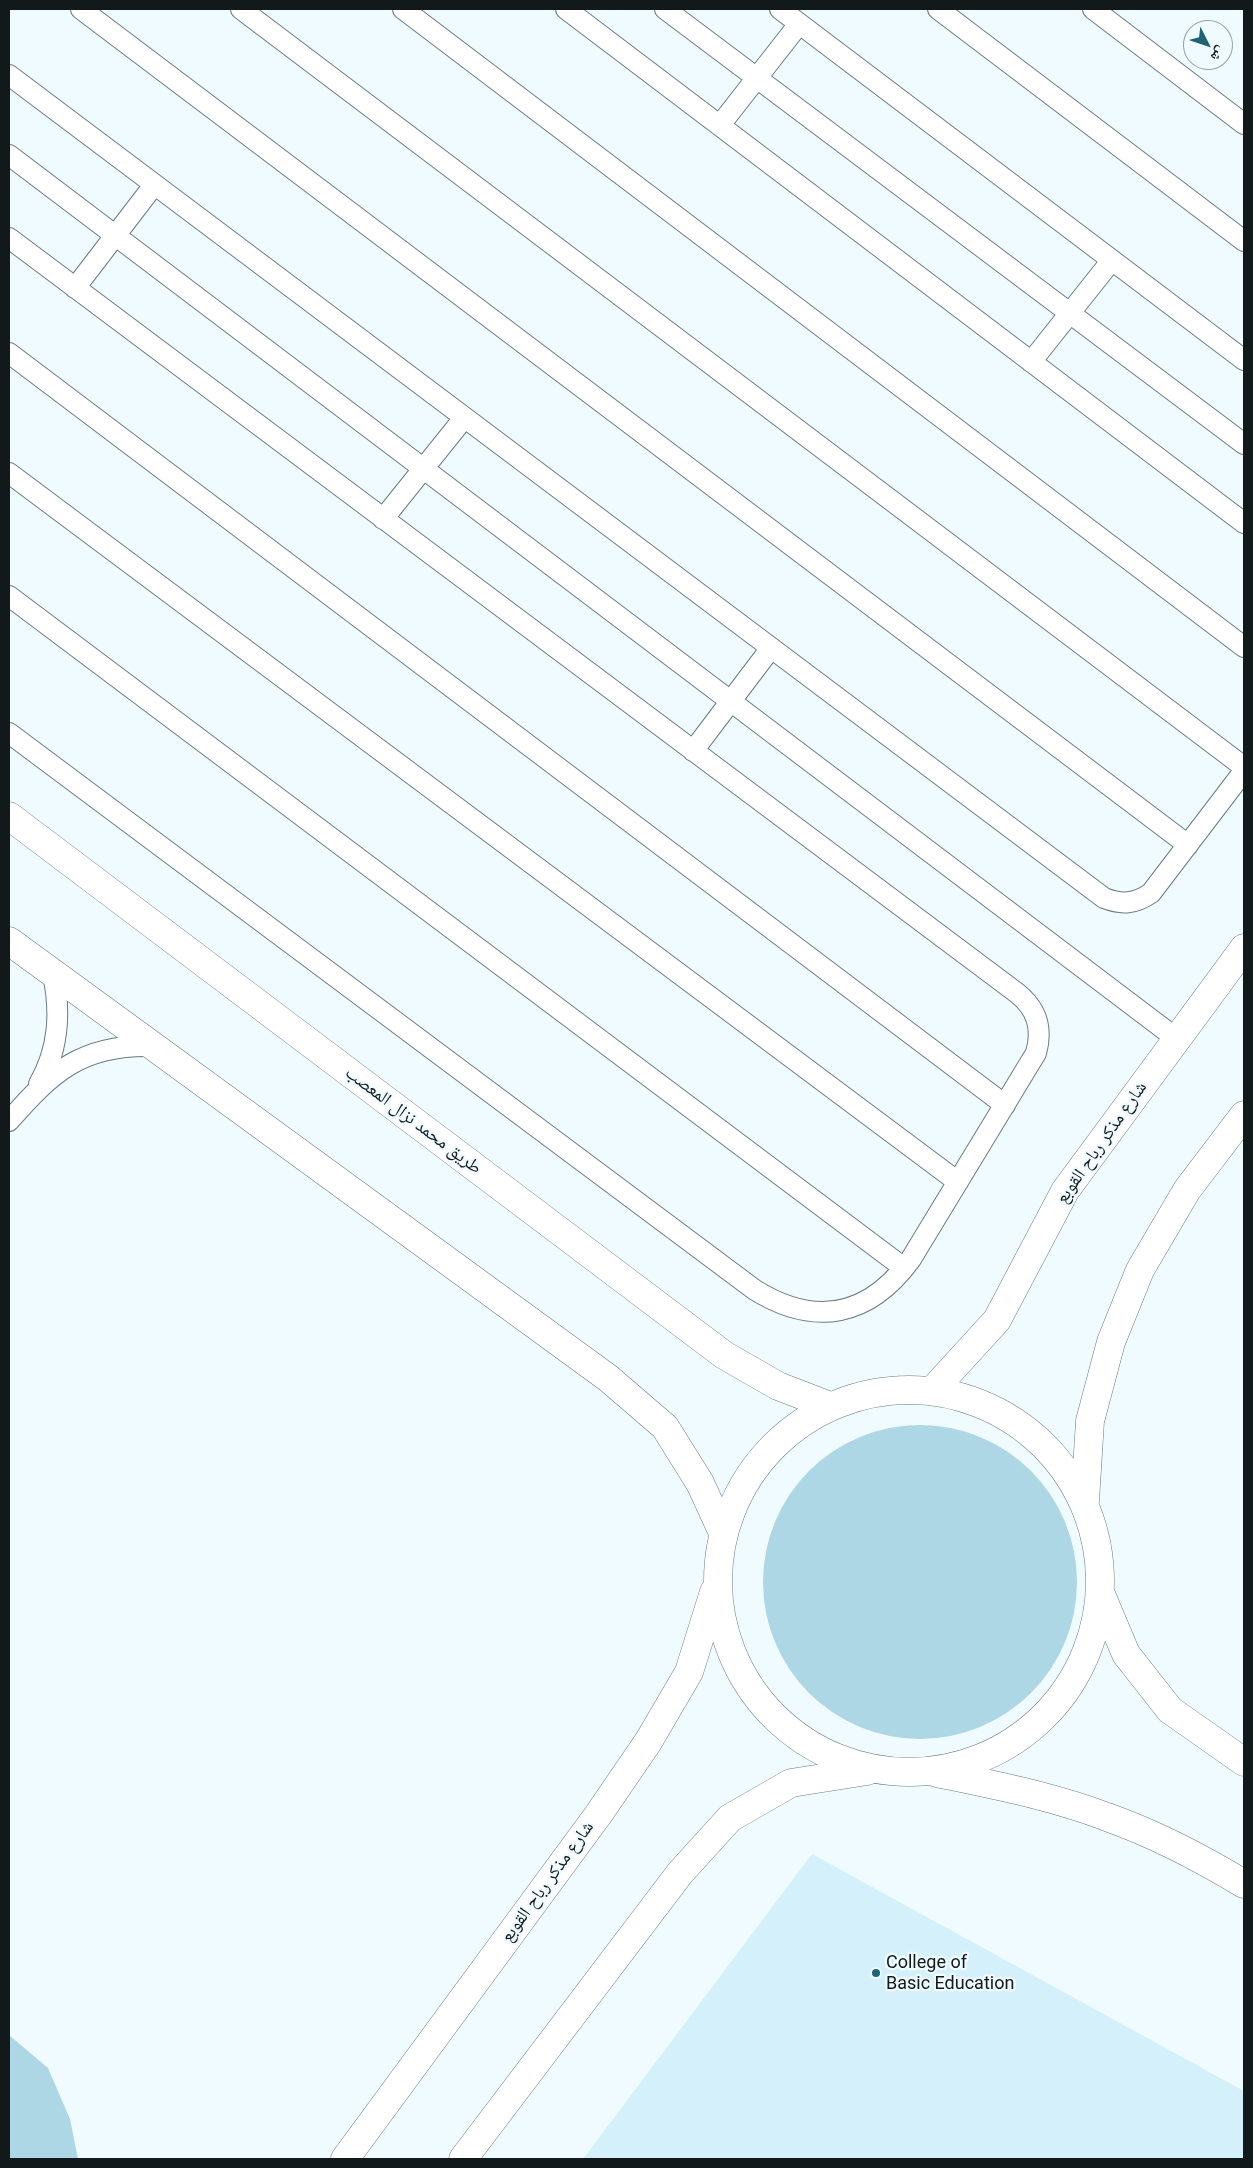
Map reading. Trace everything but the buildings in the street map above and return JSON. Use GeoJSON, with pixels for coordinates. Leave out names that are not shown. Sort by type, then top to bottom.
{"type":"FeatureCollection","features":[{"type":"Feature","properties":{"kind":"street","name":"طريق محمد نزال المعصب"},"geometry":{"type":"LineString","coordinates":[[9,816],[724,1355],[778,1386],[830,1406]]}},
{"type":"Feature","properties":{"kind":"street"},"geometry":{"type":"LineString","coordinates":[[9,941],[150,1046],[608,1378],[664,1427],[700,1483],[723,1533]]}},
{"type":"Feature","properties":{"kind":"street","name":"شارع مذكر رباح القوبع"},"geometry":{"type":"LineString","coordinates":[[933,1390],[997,1320],[1065,1191],[1244,948]]}},
{"type":"Feature","properties":{"kind":"street"},"geometry":{"type":"LineString","coordinates":[[1085,1501],[1090,1421],[1111,1342],[1140,1270],[1187,1190],[1244,1115]]}},
{"type":"Feature","properties":{"kind":"street"},"geometry":{"type":"LineString","coordinates":[[868,1770],[820,1753],[778,1724],[745,1684],[724,1637],[716,1586],[723,1533],[745,1481],[782,1437],[830,1406],[880,1391],[933,1390],[995,1408],[1048,1447],[1085,1501],[1099,1548],[1102,1597],[1085,1660],[1049,1714],[997,1753],[935,1772]]}},
{"type":"Feature","properties":{"kind":"street","name":"شارع مذكر رباح القوبع"},"geometry":{"type":"LineString","coordinates":[[345,2159],[598,1815],[648,1742],[689,1672],[716,1586]]}},
{"type":"Feature","properties":{"kind":"street"},"geometry":{"type":"LineString","coordinates":[[1102,1597],[1126,1654],[1170,1710],[1244,1762]]}},
{"type":"Feature","properties":{"kind":"street"},"geometry":{"type":"LineString","coordinates":[[463,2159],[680,1873],[730,1818],[791,1783],[868,1770],[935,1772],[1014,1789],[1107,1817],[1201,1858],[1244,1884]]}},
{"type":"Feature","properties":{"kind":"lane"},"geometry":{"type":"LineString","coordinates":[[81,9],[1188,845]]}},
{"type":"Feature","properties":{"kind":"lane"},"geometry":{"type":"LineString","coordinates":[[240,9],[1244,767]]}},
{"type":"Feature","properties":{"kind":"lane"},"geometry":{"type":"LineString","coordinates":[[403,9],[1244,647]]}},
{"type":"Feature","properties":{"kind":"lane"},"geometry":{"type":"LineString","coordinates":[[566,9],[1244,523]]}},
{"type":"Feature","properties":{"kind":"lane"},"geometry":{"type":"LineString","coordinates":[[665,9],[1244,444]]}},
{"type":"Feature","properties":{"kind":"lane"},"geometry":{"type":"LineString","coordinates":[[780,9],[1244,360]]}},
{"type":"Feature","properties":{"kind":"lane"},"geometry":{"type":"LineString","coordinates":[[938,9],[1244,241]]}},
{"type":"Feature","properties":{"kind":"lane"},"geometry":{"type":"LineString","coordinates":[[1093,9],[1244,124]]}},
{"type":"Feature","properties":{"kind":"lane"},"geometry":{"type":"LineString","coordinates":[[720,125],[799,24]]}},
{"type":"Feature","properties":{"kind":"lane"},"geometry":{"type":"LineString","coordinates":[[9,76],[1104,898],[1116,903],[1128,904],[1141,901],[1152,893],[1244,771]]}},
{"type":"Feature","properties":{"kind":"lane"},"geometry":{"type":"LineString","coordinates":[[9,156],[1177,1039]]}},
{"type":"Feature","properties":{"kind":"lane"},"geometry":{"type":"LineString","coordinates":[[75,288],[154,185]]}},
{"type":"Feature","properties":{"kind":"lane"},"geometry":{"type":"LineString","coordinates":[[9,238],[1027,1002],[1035,1013],[1039,1026],[1040,1040],[1036,1053],[958,1182],[904,1268],[888,1286],[868,1300],[846,1309],[822,1312],[798,1310],[775,1302],[739,1278],[9,733]]}},
{"type":"Feature","properties":{"kind":"lane"},"geometry":{"type":"LineString","coordinates":[[1031,362],[1112,260]]}},
{"type":"Feature","properties":{"kind":"lane"},"geometry":{"type":"LineString","coordinates":[[9,353],[1005,1104]]}},
{"type":"Feature","properties":{"kind":"lane"},"geometry":{"type":"LineString","coordinates":[[383,519],[464,418]]}},
{"type":"Feature","properties":{"kind":"lane"},"geometry":{"type":"LineString","coordinates":[[9,473],[958,1182]]}},
{"type":"Feature","properties":{"kind":"lane"},"geometry":{"type":"LineString","coordinates":[[9,596],[904,1268]]}},
{"type":"Feature","properties":{"kind":"lane"},"geometry":{"type":"LineString","coordinates":[[692,751],[771,648]]}},
{"type":"Feature","properties":{"kind":"lane"},"geometry":{"type":"LineString","coordinates":[[36,1090],[46,1073],[57,1034],[58,1014],[53,974]]}},
{"type":"Feature","properties":{"kind":"lane"},"geometry":{"type":"LineString","coordinates":[[9,1121],[51,1076],[88,1055],[122,1047],[150,1046]]}},
{"type":"Feature","properties":{"kind":"shaded area"},"geometry":{"type":"Polygon","coordinates":[[[905,1425],[935,1425],[966,1431],[994,1443],[1020,1460],[1042,1482],[1059,1508],[1071,1536],[1077,1567],[1077,1597],[1071,1628],[1059,1656],[1042,1682],[1020,1704],[994,1721],[966,1733],[935,1739],[905,1739],[874,1733],[846,1721],[820,1704],[798,1682],[781,1656],[769,1628],[763,1597],[763,1567],[769,1536],[781,1508],[798,1482],[820,1460],[846,1443],[874,1431],[905,1425]]]}},
{"type":"Feature","properties":{"kind":"shaded area","name":"College of Basic Education"},"geometry":{"type":"Polygon","coordinates":[[[812,1854],[1244,2091],[1244,2159],[583,2159],[812,1854]]]}},
{"type":"Feature","properties":{"kind":"shaded area"},"geometry":{"type":"Polygon","coordinates":[[[9,2035],[48,2068],[70,2119],[78,2159],[9,2159],[9,2035]]]}},
{"type":"Feature","properties":{"kind":"place","name":"College of Basic Education"},"geometry":{"type":"Point","coordinates":[876,1973]}}]}
